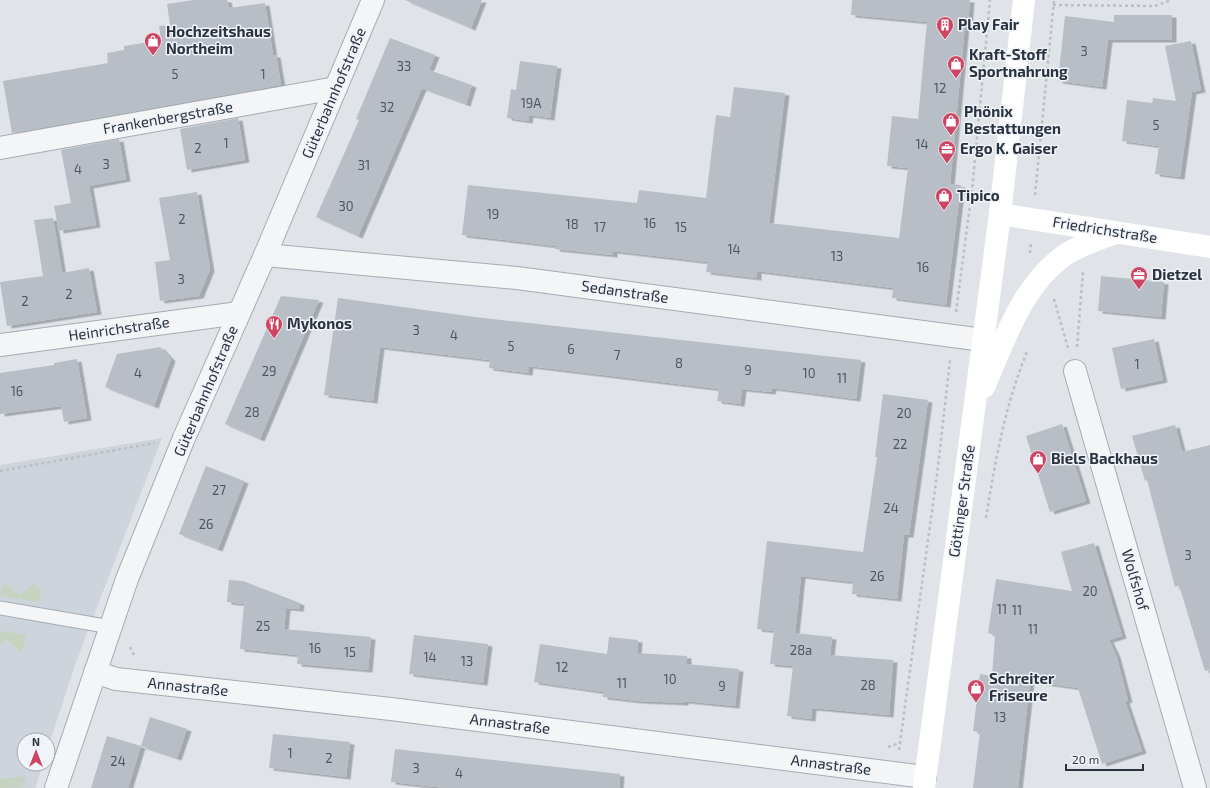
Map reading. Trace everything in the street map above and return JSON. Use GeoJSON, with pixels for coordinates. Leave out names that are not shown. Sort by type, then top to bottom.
{"type":"FeatureCollection","features":[{"type":"Feature","properties":{"kind":"main road","name":"Göttinger Straße"},"geometry":{"type":"LineString","coordinates":[[924,782],[1000,214],[1024,0]]}},
{"type":"Feature","properties":{"kind":"main road","name":"Friedrichstraße"},"geometry":{"type":"LineString","coordinates":[[1000,214],[1210,247]]}},
{"type":"Feature","properties":{"kind":"main road"},"geometry":{"type":"LineString","coordinates":[[973,412],[1012,324],[1036,282],[1066,255],[1116,233]]}},
{"type":"Feature","properties":{"kind":"street","name":"Güterbahnhofstraße"},"geometry":{"type":"LineString","coordinates":[[56,788],[127,579],[184,438],[265,255],[373,0]]}},
{"type":"Feature","properties":{"kind":"street","name":"Frankenbergstraße"},"geometry":{"type":"LineString","coordinates":[[0,148],[336,88]]}},
{"type":"Feature","properties":{"kind":"street","name":"Sedanstraße"},"geometry":{"type":"LineString","coordinates":[[265,255],[517,278],[983,340]]}},
{"type":"Feature","properties":{"kind":"street","name":"Heinrichstraße"},"geometry":{"type":"LineString","coordinates":[[0,345],[239,313]]}},
{"type":"Feature","properties":{"kind":"street","name":"Wolfshof"},"geometry":{"type":"LineString","coordinates":[[1075,372],[1195,788]]}},
{"type":"Feature","properties":{"kind":"street","name":"Annastraße"},"geometry":{"type":"LineString","coordinates":[[95,672],[116,680],[384,708],[896,773],[924,782]]}},
{"type":"Feature","properties":{"kind":"lane"},"geometry":{"type":"LineString","coordinates":[[0,608],[111,628]]}},
{"type":"Feature","properties":{"kind":"path"},"geometry":{"type":"LineString","coordinates":[[896,773],[937,475],[972,190],[990,0]]}},
{"type":"Feature","properties":{"kind":"path"},"geometry":{"type":"LineString","coordinates":[[1038,164],[1054,0]]}},
{"type":"Feature","properties":{"kind":"path"},"geometry":{"type":"LineString","coordinates":[[1053,5],[1155,6],[1171,0]]}},
{"type":"Feature","properties":{"kind":"path"},"geometry":{"type":"LineString","coordinates":[[1075,372],[1086,245]]}},
{"type":"Feature","properties":{"kind":"path"},"geometry":{"type":"LineString","coordinates":[[1049,300],[1052,293],[1075,372]]}},
{"type":"Feature","properties":{"kind":"path"},"geometry":{"type":"LineString","coordinates":[[986,519],[995,465],[1016,380],[1028,351]]}},
{"type":"Feature","properties":{"kind":"path"},"geometry":{"type":"LineString","coordinates":[[0,470],[184,438]]}},
{"type":"Feature","properties":{"kind":"shaded area"},"geometry":{"type":"Polygon","coordinates":[[[162,438],[76,662],[53,732],[16,732],[16,772],[40,772],[35,788],[0,788],[0,465],[162,438]]]}},
{"type":"Feature","properties":{"kind":"green space"},"geometry":{"type":"Polygon","coordinates":[[[3,583],[20,595],[34,584],[42,591],[38,602],[0,596],[3,583]]]}},
{"type":"Feature","properties":{"kind":"green space"},"geometry":{"type":"Polygon","coordinates":[[[0,631],[27,635],[21,653],[6,639],[0,645],[0,631]]]}},
{"type":"Feature","properties":{"kind":"green space"},"geometry":{"type":"Polygon","coordinates":[[[26,776],[22,787],[0,788],[0,779],[26,776]]]}},
{"type":"Feature","properties":{"kind":"building"},"geometry":{"type":"Polygon","coordinates":[[[193,0],[227,0],[229,8],[265,3],[273,55],[276,55],[281,85],[12,133],[3,81],[108,63],[107,53],[124,50],[124,46],[161,40],[159,26],[170,25],[167,4],[193,0]]]}},
{"type":"Feature","properties":{"kind":"building"},"geometry":{"type":"Polygon","coordinates":[[[405,0],[482,0],[471,28],[405,0]]]}},
{"type":"Feature","properties":{"kind":"building"},"geometry":{"type":"Polygon","coordinates":[[[852,0],[970,0],[968,26],[965,25],[950,184],[961,185],[946,305],[892,298],[893,288],[757,271],[757,278],[706,272],[708,262],[613,251],[613,255],[555,249],[556,246],[462,235],[468,185],[637,203],[639,190],[706,198],[716,115],[730,117],[734,87],[785,93],[769,223],[899,238],[908,168],[887,166],[892,116],[918,119],[927,22],[851,15],[852,0]]]}},
{"type":"Feature","properties":{"kind":"building"},"geometry":{"type":"Polygon","coordinates":[[[1114,15],[1172,15],[1172,40],[1108,40],[1102,87],[1058,81],[1065,16],[1114,22],[1114,15]]]}},
{"type":"Feature","properties":{"kind":"building"},"geometry":{"type":"Polygon","coordinates":[[[390,38],[435,55],[429,70],[472,85],[466,104],[422,88],[358,236],[316,217],[359,120],[356,119],[390,38]]]}},
{"type":"Feature","properties":{"kind":"building"},"geometry":{"type":"Polygon","coordinates":[[[1191,41],[1201,90],[1192,92],[1180,177],[1155,174],[1159,146],[1122,141],[1127,100],[1152,103],[1153,98],[1176,101],[1165,46],[1191,41]]]}},
{"type":"Feature","properties":{"kind":"building"},"geometry":{"type":"Polygon","coordinates":[[[520,61],[557,66],[550,118],[529,115],[528,121],[507,118],[511,89],[516,90],[520,61]]]}},
{"type":"Feature","properties":{"kind":"building"},"geometry":{"type":"Polygon","coordinates":[[[238,118],[245,160],[187,170],[180,129],[238,118]]]}},
{"type":"Feature","properties":{"kind":"building"},"geometry":{"type":"Polygon","coordinates":[[[119,139],[126,179],[89,186],[96,225],[59,231],[54,206],[71,203],[61,150],[119,139]]]}},
{"type":"Feature","properties":{"kind":"building"},"geometry":{"type":"Polygon","coordinates":[[[197,192],[210,269],[199,296],[160,301],[155,262],[170,260],[159,198],[197,192]]]}},
{"type":"Feature","properties":{"kind":"building"},"geometry":{"type":"Polygon","coordinates":[[[53,218],[62,273],[89,268],[97,312],[7,326],[0,282],[43,276],[34,220],[53,218]]]}},
{"type":"Feature","properties":{"kind":"building"},"geometry":{"type":"Polygon","coordinates":[[[1101,276],[1164,282],[1161,317],[1098,311],[1101,276]]]}},
{"type":"Feature","properties":{"kind":"building"},"geometry":{"type":"Polygon","coordinates":[[[281,296],[319,300],[260,439],[225,424],[281,296]]]}},
{"type":"Feature","properties":{"kind":"building"},"geometry":{"type":"Polygon","coordinates":[[[338,298],[475,317],[861,360],[856,399],[772,388],[771,392],[742,389],[740,404],[717,401],[719,389],[529,366],[528,373],[489,368],[490,360],[380,347],[373,401],[324,395],[338,298]]]}},
{"type":"Feature","properties":{"kind":"building"},"geometry":{"type":"Polygon","coordinates":[[[1154,339],[1163,380],[1121,389],[1112,348],[1154,339]]]}},
{"type":"Feature","properties":{"kind":"building"},"geometry":{"type":"Polygon","coordinates":[[[160,347],[171,359],[154,406],[105,387],[117,354],[160,347]]]}},
{"type":"Feature","properties":{"kind":"building"},"geometry":{"type":"Polygon","coordinates":[[[77,359],[87,418],[64,422],[61,406],[0,414],[0,373],[54,365],[54,363],[77,359]]]}},
{"type":"Feature","properties":{"kind":"building"},"geometry":{"type":"Polygon","coordinates":[[[883,394],[928,400],[909,535],[904,535],[897,599],[852,594],[853,582],[801,576],[795,633],[832,637],[830,655],[893,660],[889,715],[812,708],[811,719],[787,716],[793,666],[770,664],[774,631],[757,629],[767,541],[863,552],[877,457],[875,457],[883,394]]]}},
{"type":"Feature","properties":{"kind":"building"},"geometry":{"type":"Polygon","coordinates":[[[1062,424],[1086,501],[1050,512],[1026,436],[1062,424]]]}},
{"type":"Feature","properties":{"kind":"building"},"geometry":{"type":"Polygon","coordinates":[[[1175,425],[1182,452],[1210,445],[1210,670],[1205,671],[1179,585],[1175,587],[1147,480],[1145,481],[1132,436],[1175,425]]]}},
{"type":"Feature","properties":{"kind":"building"},"geometry":{"type":"Polygon","coordinates":[[[206,466],[244,481],[218,549],[179,534],[206,466]]]}},
{"type":"Feature","properties":{"kind":"building"},"geometry":{"type":"Polygon","coordinates":[[[1094,543],[1122,636],[1109,640],[1116,655],[1128,700],[1125,701],[1142,751],[1102,764],[1078,688],[1030,681],[1018,788],[973,788],[980,732],[973,731],[980,674],[992,676],[995,635],[988,633],[996,579],[1072,591],[1061,552],[1094,543]]]}},
{"type":"Feature","properties":{"kind":"building"},"geometry":{"type":"Polygon","coordinates":[[[229,580],[243,581],[300,603],[299,609],[286,608],[284,629],[371,637],[368,670],[297,664],[298,655],[240,649],[244,604],[227,602],[229,580]]]}},
{"type":"Feature","properties":{"kind":"building"},"geometry":{"type":"Polygon","coordinates":[[[414,635],[488,644],[483,683],[409,674],[414,635]]]}},
{"type":"Feature","properties":{"kind":"building"},"geometry":{"type":"Polygon","coordinates":[[[609,637],[638,640],[637,653],[687,656],[687,664],[739,669],[735,706],[684,701],[684,703],[638,701],[603,697],[603,692],[534,682],[540,644],[607,654],[609,637]]]}},
{"type":"Feature","properties":{"kind":"building"},"geometry":{"type":"Polygon","coordinates":[[[150,717],[187,729],[177,758],[141,746],[150,717]]]}},
{"type":"Feature","properties":{"kind":"building"},"geometry":{"type":"Polygon","coordinates":[[[273,734],[350,742],[346,777],[269,768],[273,734]]]}},
{"type":"Feature","properties":{"kind":"building"},"geometry":{"type":"Polygon","coordinates":[[[107,736],[141,746],[128,788],[91,788],[107,736]]]}},
{"type":"Feature","properties":{"kind":"building"},"geometry":{"type":"Polygon","coordinates":[[[395,749],[620,774],[619,788],[447,788],[391,782],[395,749]]]}},
{"type":"Feature","properties":{"kind":"place","name":"Play Fair"},"geometry":{"type":"Point","coordinates":[945,40]}},
{"type":"Feature","properties":{"kind":"place","name":"Hochzeitshaus Northeim"},"geometry":{"type":"Point","coordinates":[153,56]}},
{"type":"Feature","properties":{"kind":"place","name":"Kraft-Stoff Sportnahrung"},"geometry":{"type":"Point","coordinates":[956,79]}},
{"type":"Feature","properties":{"kind":"place","name":"Phönix Bestattungen"},"geometry":{"type":"Point","coordinates":[951,136]}},
{"type":"Feature","properties":{"kind":"place","name":"Ergo K. Gaiser"},"geometry":{"type":"Point","coordinates":[947,164]}},
{"type":"Feature","properties":{"kind":"place","name":"Tipico"},"geometry":{"type":"Point","coordinates":[944,211]}},
{"type":"Feature","properties":{"kind":"place","name":"Dietzel"},"geometry":{"type":"Point","coordinates":[1139,290]}},
{"type":"Feature","properties":{"kind":"place","name":"Mykonos"},"geometry":{"type":"Point","coordinates":[274,339]}},
{"type":"Feature","properties":{"kind":"place","name":"Biels Backhaus"},"geometry":{"type":"Point","coordinates":[1038,474]}},
{"type":"Feature","properties":{"kind":"place","name":"Schreiter Friseure"},"geometry":{"type":"Point","coordinates":[976,703]}}]}
